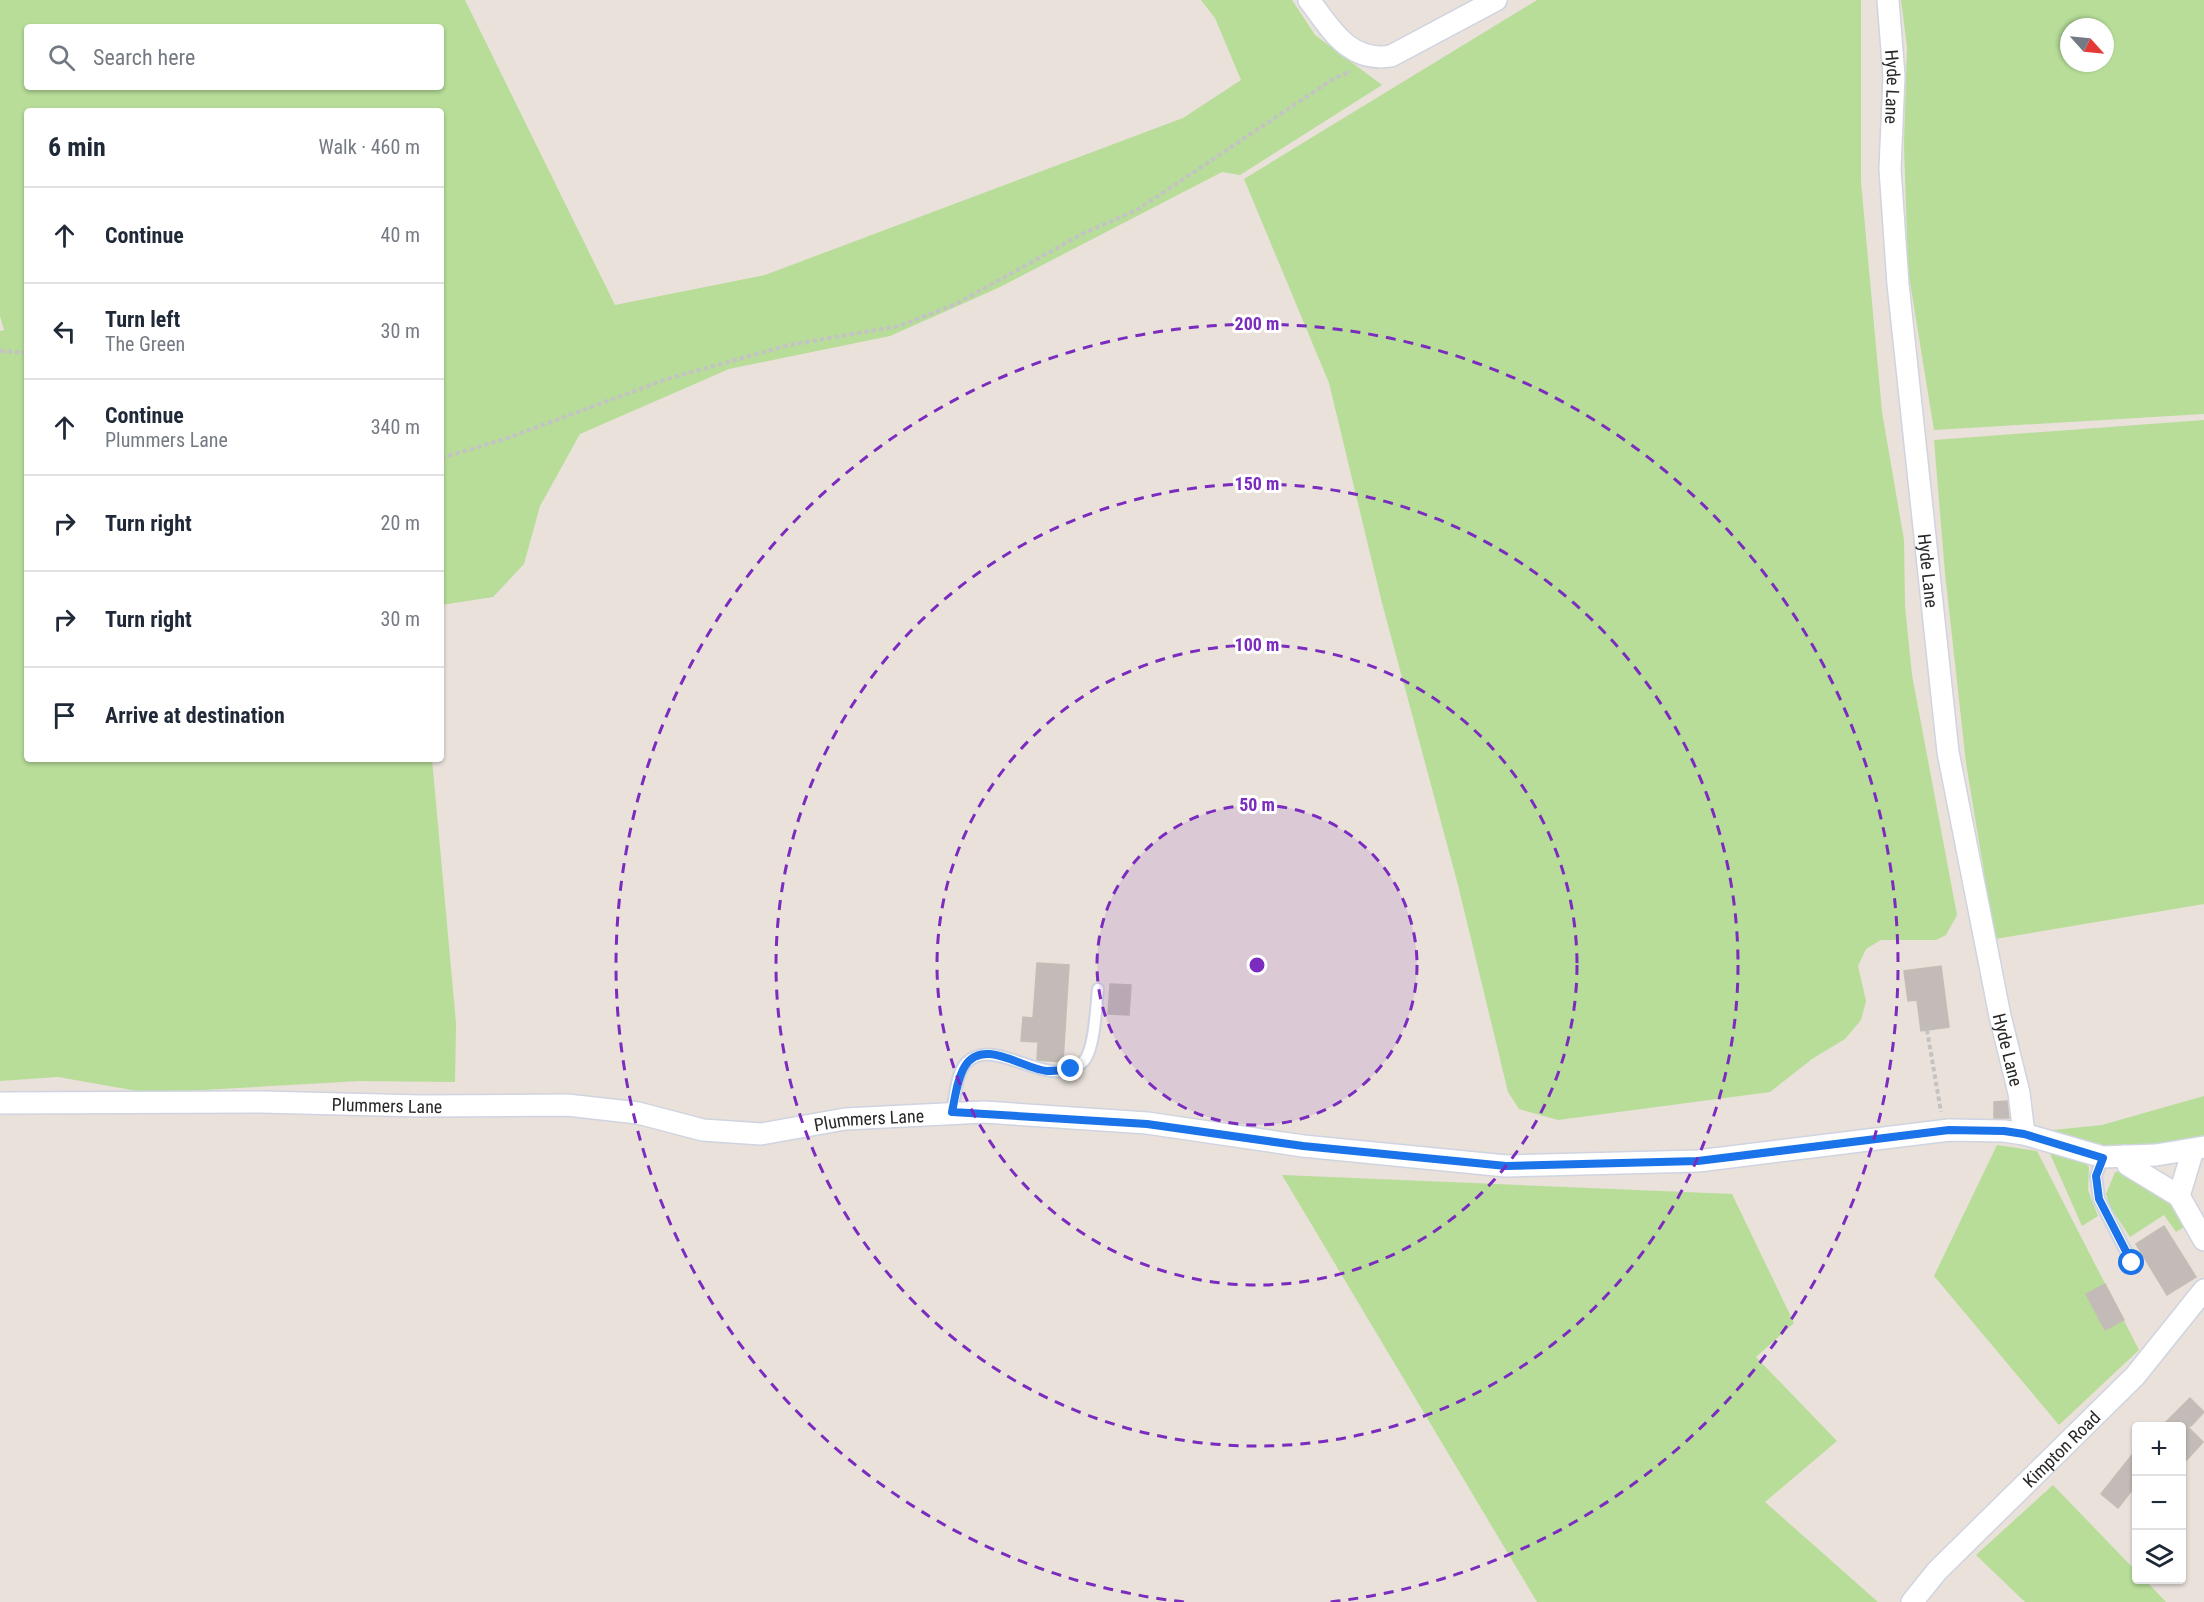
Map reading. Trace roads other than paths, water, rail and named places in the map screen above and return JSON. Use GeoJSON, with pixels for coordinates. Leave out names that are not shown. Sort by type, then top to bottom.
{"type":"FeatureCollection","features":[{"type":"Feature","properties":{"kind":"street"},"geometry":{"type":"LineString","coordinates":[[1309,0],[1338,40],[1356,53],[1378,58],[1391,56],[1496,0]]}},
{"type":"Feature","properties":{"kind":"street","name":"Hyde Lane"},"geometry":{"type":"LineString","coordinates":[[1888,0],[1894,76],[1890,169],[1898,284],[1948,752],[1995,993],[2019,1094],[2024,1134]]}},
{"type":"Feature","properties":{"kind":"street","name":"Plummers Lane"},"geometry":{"type":"LineString","coordinates":[[0,1103],[262,1102],[421,1106],[567,1105],[638,1113],[703,1130],[761,1134],[845,1119],[952,1112],[1147,1124],[1303,1146],[1506,1166],[1698,1161],[1949,1130],[2004,1131],[2024,1134],[2113,1157]]}},
{"type":"Feature","properties":{"kind":"street"},"geometry":{"type":"LineString","coordinates":[[2113,1157],[2198,1148],[2179,1196]]}},
{"type":"Feature","properties":{"kind":"street"},"geometry":{"type":"LineString","coordinates":[[2113,1157],[2179,1196],[2204,1240]]}},
{"type":"Feature","properties":{"kind":"street","name":"Kimpton Road"},"geometry":{"type":"LineString","coordinates":[[1912,1602],[1937,1571],[2135,1376],[2204,1290]]}},
{"type":"Feature","properties":{"kind":"lane"},"geometry":{"type":"LineString","coordinates":[[952,1112],[961,1073],[966,1064],[977,1056],[990,1053],[1047,1071],[1071,1069],[1085,1060],[1093,1037],[1098,989]]}},
{"type":"Feature","properties":{"kind":"lane"},"geometry":{"type":"LineString","coordinates":[[2113,1157],[2096,1176],[2099,1199],[2132,1263]]}}]}
